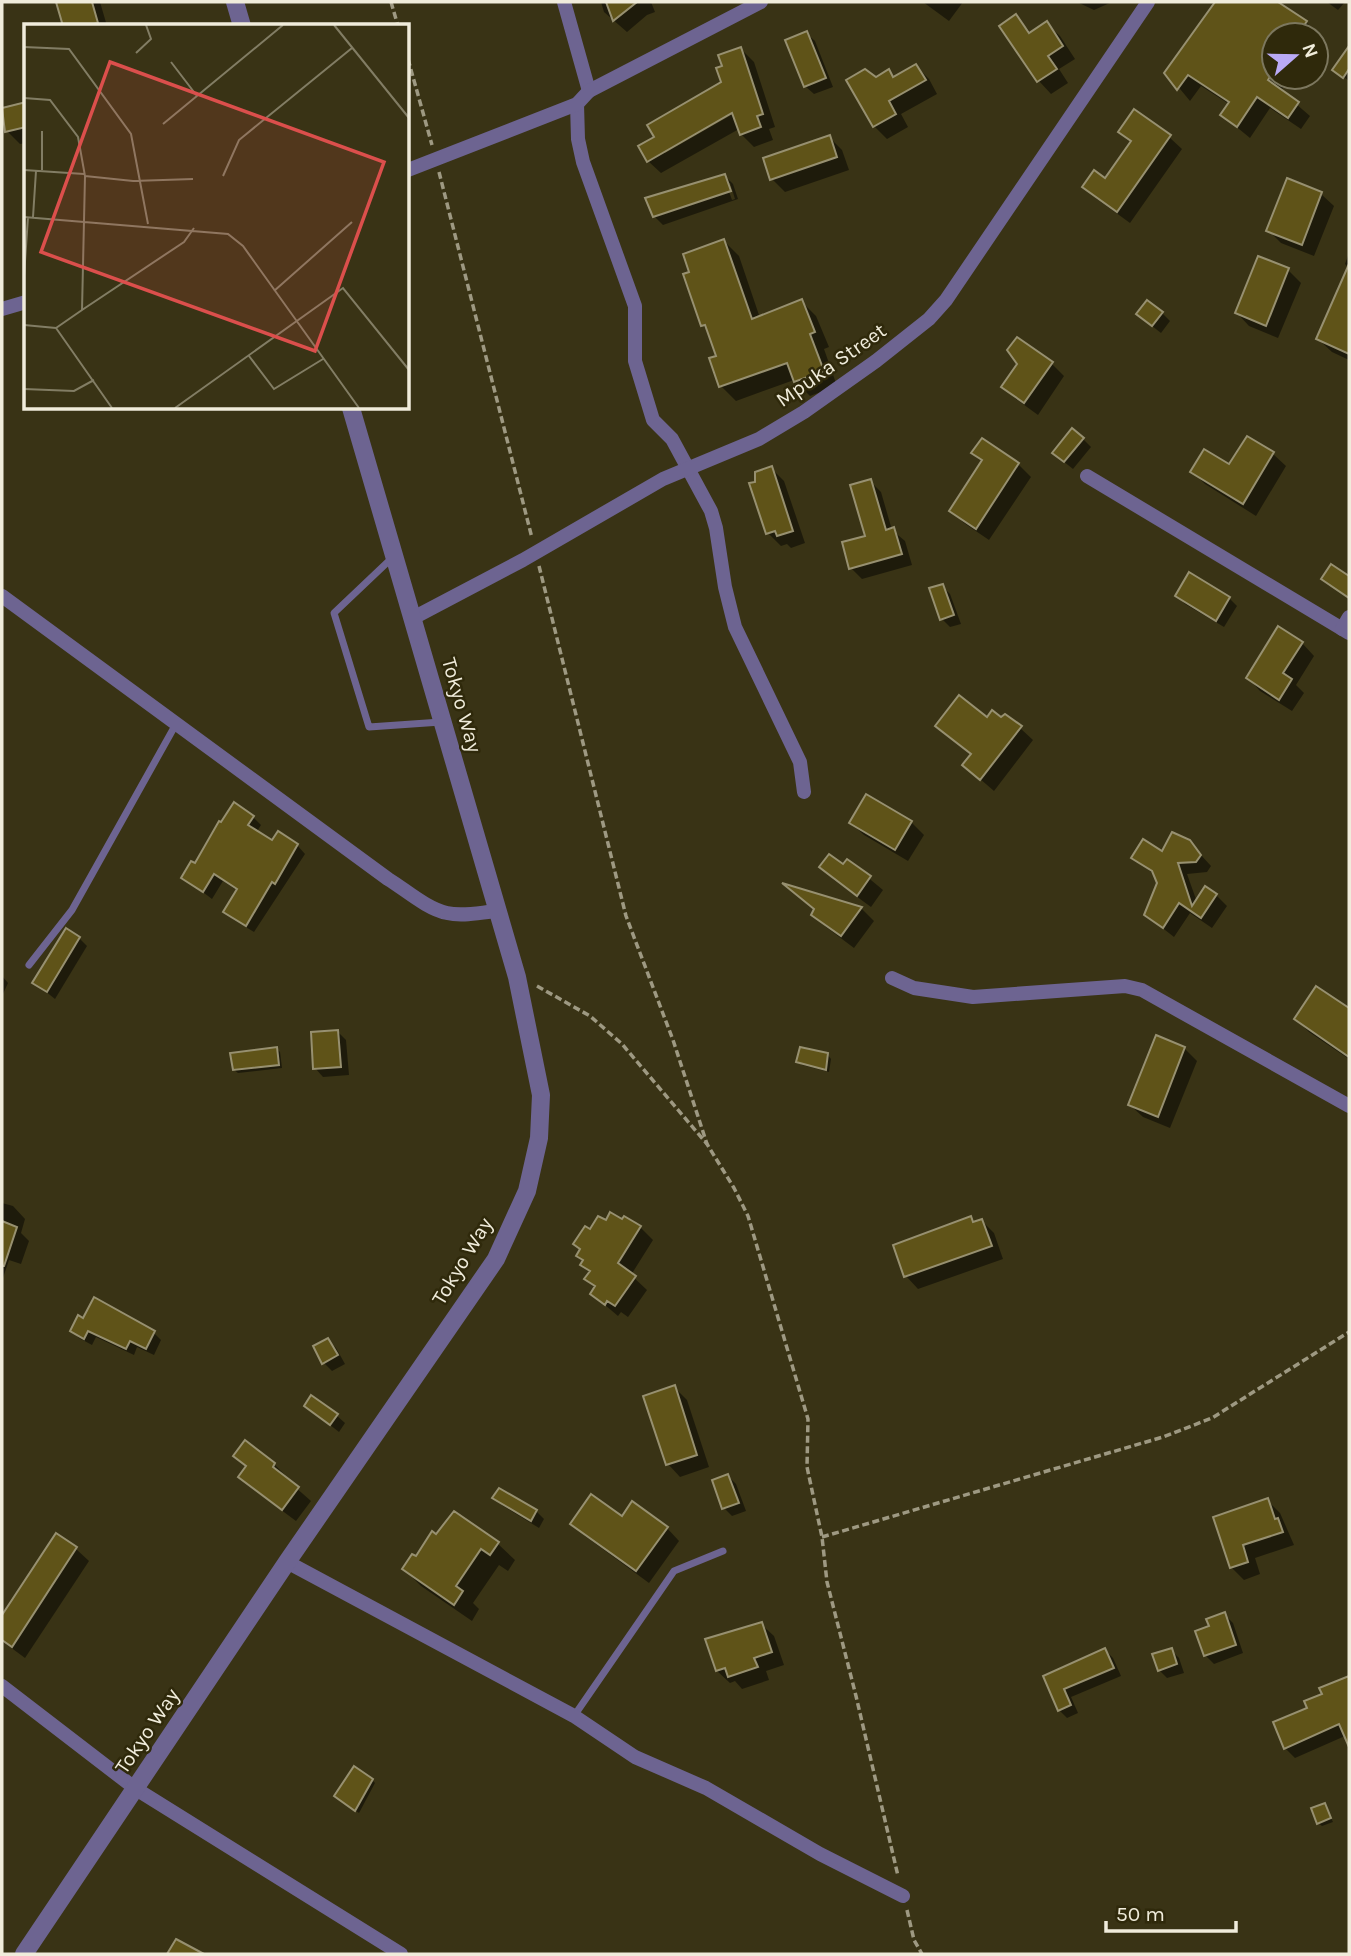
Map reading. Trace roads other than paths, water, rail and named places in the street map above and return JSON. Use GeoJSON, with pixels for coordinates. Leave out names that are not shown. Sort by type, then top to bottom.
{"type":"FeatureCollection","features":[{"type":"Feature","properties":{"kind":"street"},"geometry":{"type":"LineString","coordinates":[[235,2],[241,24]]}},
{"type":"Feature","properties":{"kind":"street"},"geometry":{"type":"LineString","coordinates":[[564,2],[589,91]]}},
{"type":"Feature","properties":{"kind":"street"},"geometry":{"type":"LineString","coordinates":[[410,169],[577,104],[589,91],[761,2]]}},
{"type":"Feature","properties":{"kind":"street","name":"Mpuka Street"},"geometry":{"type":"LineString","coordinates":[[413,618],[663,479],[759,439],[804,412],[929,319],[946,300],[1148,2]]}},
{"type":"Feature","properties":{"kind":"street"},"geometry":{"type":"LineString","coordinates":[[577,104],[578,139],[583,162],[635,306],[635,361],[653,420],[672,439],[701,492],[716,528],[725,587],[735,627],[800,762],[804,792]]}},
{"type":"Feature","properties":{"kind":"street"},"geometry":{"type":"LineString","coordinates":[[2,309],[24,303]]}},
{"type":"Feature","properties":{"kind":"street","name":"Tokyo Way"},"geometry":{"type":"LineString","coordinates":[[24,1954],[496,1259],[527,1191],[539,1138],[541,1095],[517,977],[352,410]]}},
{"type":"Feature","properties":{"kind":"street"},"geometry":{"type":"LineString","coordinates":[[1087,476],[1347,626]]}},
{"type":"Feature","properties":{"kind":"street"},"geometry":{"type":"LineString","coordinates":[[2,596],[388,879],[435,909],[447,914],[498,911]]}},
{"type":"Feature","properties":{"kind":"street"},"geometry":{"type":"LineString","coordinates":[[892,978],[914,988],[973,997],[1125,986],[1142,989],[1349,1106]]}},
{"type":"Feature","properties":{"kind":"street"},"geometry":{"type":"LineString","coordinates":[[288,1562],[573,1716],[635,1757],[706,1788],[820,1854],[903,1896]]}},
{"type":"Feature","properties":{"kind":"street"},"geometry":{"type":"LineString","coordinates":[[2,1686],[136,1789],[401,1954]]}},
{"type":"Feature","properties":{"kind":"lane"},"geometry":{"type":"LineString","coordinates":[[393,557],[334,613],[369,727],[443,722]]}},
{"type":"Feature","properties":{"kind":"lane"},"geometry":{"type":"LineString","coordinates":[[29,965],[72,910],[176,723]]}},
{"type":"Feature","properties":{"kind":"lane"},"geometry":{"type":"LineString","coordinates":[[573,1716],[674,1571],[723,1551]]}}]}
